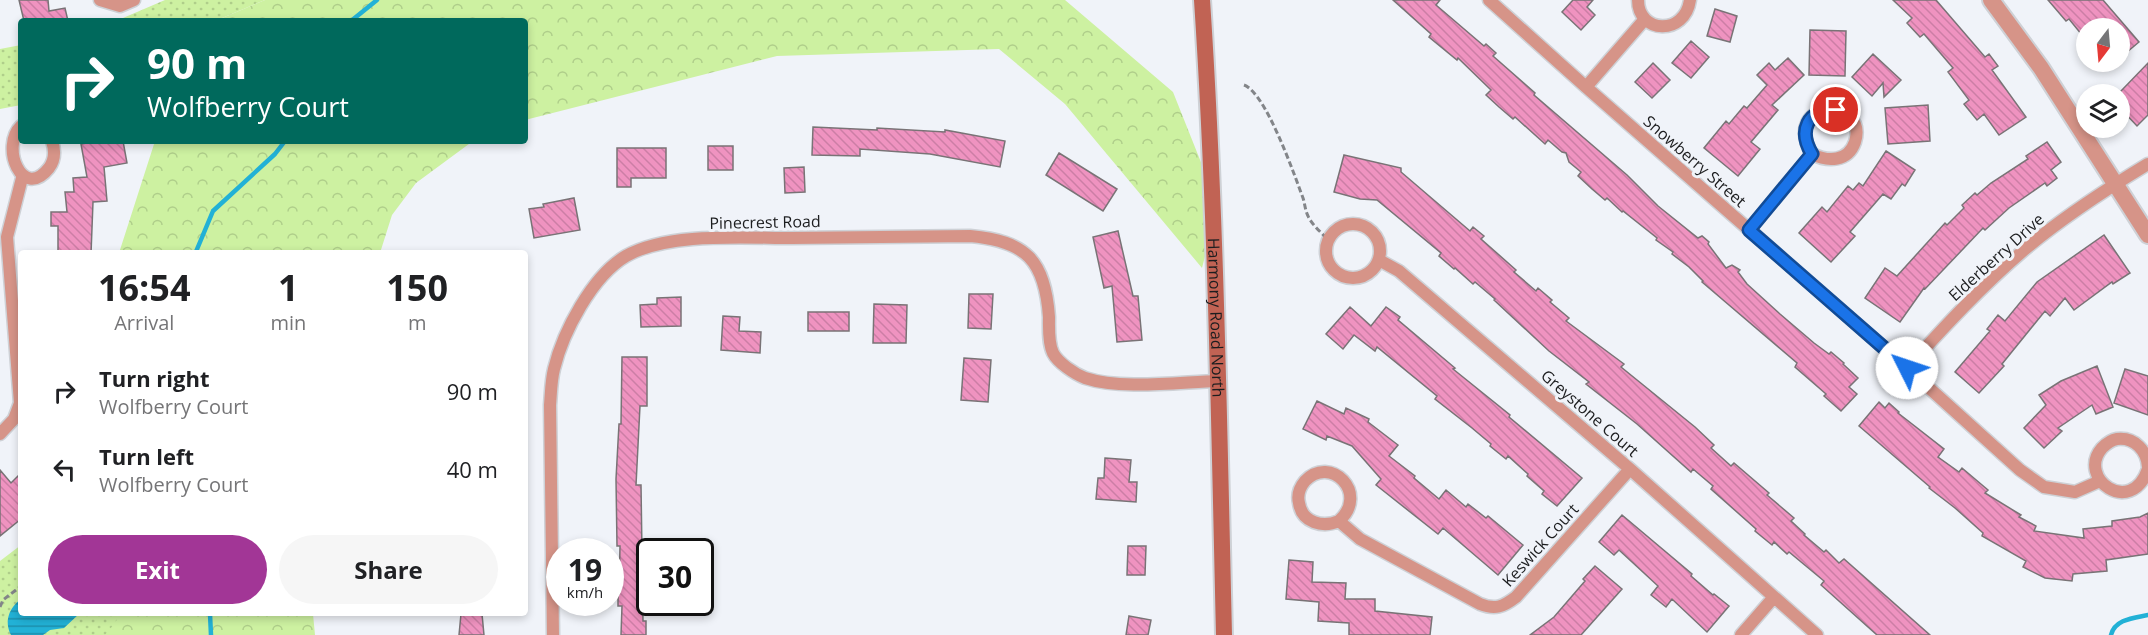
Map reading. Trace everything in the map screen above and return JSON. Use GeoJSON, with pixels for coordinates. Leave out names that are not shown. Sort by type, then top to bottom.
{"type":"FeatureCollection","features":[{"type":"Feature","properties":{"kind":"main road","name":"Harmony Road North"},"geometry":{"type":"LineString","coordinates":[[1202,0],[1218,381],[1224,635]]}},
{"type":"Feature","properties":{"kind":"street"},"geometry":{"type":"LineString","coordinates":[[100,0],[120,6],[134,0]]}},
{"type":"Feature","properties":{"kind":"street","name":"Snowberry Street"},"geometry":{"type":"LineString","coordinates":[[1490,0],[2020,470],[2044,487],[2075,492],[2100,481]]}},
{"type":"Feature","properties":{"kind":"street"},"geometry":{"type":"LineString","coordinates":[[1638,0],[1645,19],[1653,25],[1670,26],[1684,17],[1690,0]]}},
{"type":"Feature","properties":{"kind":"street"},"geometry":{"type":"LineString","coordinates":[[1991,0],[2042,68],[2148,235]]}},
{"type":"Feature","properties":{"kind":"street"},"geometry":{"type":"LineString","coordinates":[[1586,87],[1645,19]]}},
{"type":"Feature","properties":{"kind":"street"},"geometry":{"type":"LineString","coordinates":[[1836,110],[1851,118],[1856,135],[1850,151],[1835,160],[1827,160],[1812,154],[1805,139],[1805,131],[1812,117],[1819,112],[1836,110]]}},
{"type":"Feature","properties":{"kind":"street"},"geometry":{"type":"LineString","coordinates":[[18,128],[7,135],[1,151],[7,168],[22,178],[40,175],[47,170],[54,154],[52,144]]}},
{"type":"Feature","properties":{"kind":"street"},"geometry":{"type":"LineString","coordinates":[[1749,230],[1812,154]]}},
{"type":"Feature","properties":{"kind":"street","name":"Elderberry Drive"},"geometry":{"type":"LineString","coordinates":[[1907,368],[1961,309],[2024,250],[2115,184],[2148,164]]}},
{"type":"Feature","properties":{"kind":"street"},"geometry":{"type":"LineString","coordinates":[[18,378],[7,237],[22,178]]}},
{"type":"Feature","properties":{"kind":"street"},"geometry":{"type":"LineString","coordinates":[[1359,225],[1372,232],[1377,238],[1380,245],[1379,260],[1375,267],[1363,276],[1340,274],[1330,263],[1327,248],[1329,241],[1332,234],[1344,226],[1359,225]]}},
{"type":"Feature","properties":{"kind":"street","name":"Pinecrest Road"},"geometry":{"type":"LineString","coordinates":[[553,635],[550,405],[554,371],[562,341],[584,299],[624,257],[651,244],[707,239],[970,236],[993,238],[1013,245],[1030,257],[1040,274],[1047,295],[1053,353],[1066,366],[1084,377],[1106,382],[1218,381]]}},
{"type":"Feature","properties":{"kind":"street","name":"Greystone Court"},"geometry":{"type":"LineString","coordinates":[[1379,260],[1400,271],[1630,469],[1817,635]]}},
{"type":"Feature","properties":{"kind":"street"},"geometry":{"type":"LineString","coordinates":[[0,434],[14,419],[18,409]]}},
{"type":"Feature","properties":{"kind":"street"},"geometry":{"type":"LineString","coordinates":[[2118,439],[2127,440],[2137,444],[2144,451],[2148,468],[2144,479],[2132,490],[2115,491],[2107,488],[2100,481],[2095,462],[2099,452],[2109,442],[2118,439]]}},
{"type":"Feature","properties":{"kind":"street","name":"Keswick Court"},"geometry":{"type":"LineString","coordinates":[[1339,521],[1360,539],[1493,609],[1505,606],[1516,597],[1630,469]]}},
{"type":"Feature","properties":{"kind":"street"},"geometry":{"type":"LineString","coordinates":[[1332,473],[1340,476],[1350,490],[1350,507],[1339,521],[1323,525],[1314,523],[1302,511],[1299,494],[1302,486],[1314,474],[1332,473]]}},
{"type":"Feature","properties":{"kind":"street"},"geometry":{"type":"LineString","coordinates":[[1741,635],[1773,597]]}},
{"type":"Feature","properties":{"kind":"path"},"geometry":{"type":"LineString","coordinates":[[1244,85],[1250,87],[1259,98],[1270,117],[1308,216],[1329,241]]}},
{"type":"Feature","properties":{"kind":"path"},"geometry":{"type":"LineString","coordinates":[[0,607],[3,600],[18,588]]}},
{"type":"Feature","properties":{"kind":"green space"},"geometry":{"type":"Polygon","coordinates":[[[165,0],[265,0],[222,18],[123,18],[165,0]]]}},
{"type":"Feature","properties":{"kind":"green space"},"geometry":{"type":"Polygon","coordinates":[[[265,0],[1065,0],[1173,92],[1218,205],[1202,268],[1065,104],[999,49],[777,56],[528,119],[528,18],[222,18],[265,0]]]}},
{"type":"Feature","properties":{"kind":"green space"},"geometry":{"type":"Polygon","coordinates":[[[18,46],[18,106],[0,109],[0,49],[18,46]]]}},
{"type":"Feature","properties":{"kind":"green space"},"geometry":{"type":"Polygon","coordinates":[[[154,144],[469,144],[416,183],[392,215],[381,250],[120,250],[154,144]]]}},
{"type":"Feature","properties":{"kind":"green space"},"geometry":{"type":"Polygon","coordinates":[[[18,547],[18,616],[210,616],[211,635],[0,635],[0,561],[18,547]]]}},
{"type":"Feature","properties":{"kind":"green space"},"geometry":{"type":"Polygon","coordinates":[[[119,616],[313,616],[315,635],[105,635],[119,616]]]}},
{"type":"Feature","properties":{"kind":"water"},"geometry":{"type":"Polygon","coordinates":[[[18,602],[18,616],[77,616],[64,628],[50,630],[43,635],[11,635],[8,620],[13,606],[18,602]]]}},
{"type":"Feature","properties":{"kind":"building"},"geometry":{"type":"Polygon","coordinates":[[[19,0],[48,0],[49,11],[65,8],[67,18],[23,18],[19,0]]]}},
{"type":"Feature","properties":{"kind":"building"},"geometry":{"type":"Polygon","coordinates":[[[1393,0],[1440,0],[1436,5],[1484,46],[1486,44],[1496,53],[1493,56],[1535,93],[1534,95],[1627,175],[1658,206],[1698,238],[1702,236],[1709,242],[1708,244],[1726,268],[1732,265],[1740,270],[1738,272],[1747,284],[1780,314],[1814,343],[1829,354],[1831,352],[1844,363],[1858,378],[1849,387],[1857,394],[1841,411],[1824,396],[1826,394],[1795,367],[1797,363],[1702,282],[1689,267],[1672,254],[1673,252],[1607,198],[1605,200],[1578,176],[1581,172],[1569,162],[1566,153],[1548,140],[1545,144],[1515,117],[1513,119],[1499,107],[1486,95],[1491,90],[1458,58],[1457,60],[1429,37],[1431,34],[1393,0]]]}},
{"type":"Feature","properties":{"kind":"building"},"geometry":{"type":"Polygon","coordinates":[[[1573,0],[1593,0],[1587,7],[1595,15],[1581,30],[1562,12],[1573,0]]]}},
{"type":"Feature","properties":{"kind":"building"},"geometry":{"type":"Polygon","coordinates":[[[1893,0],[1936,0],[1985,57],[1989,54],[1998,66],[1992,70],[2026,117],[1999,135],[1984,114],[1977,120],[1964,104],[1969,100],[1948,72],[1953,68],[1924,34],[1920,37],[1907,23],[1912,18],[1893,0]]]}},
{"type":"Feature","properties":{"kind":"building"},"geometry":{"type":"Polygon","coordinates":[[[2048,0],[2103,0],[2118,18],[2076,18],[2076,28],[2069,19],[2066,21],[2048,0]]]}},
{"type":"Feature","properties":{"kind":"building"},"geometry":{"type":"Polygon","coordinates":[[[1715,9],[1737,16],[1730,42],[1707,36],[1715,9]]]}},
{"type":"Feature","properties":{"kind":"building"},"geometry":{"type":"Polygon","coordinates":[[[1810,30],[1846,31],[1845,76],[1809,75],[1810,30]]]}},
{"type":"Feature","properties":{"kind":"building"},"geometry":{"type":"Polygon","coordinates":[[[2130,32],[2139,42],[2130,50],[2130,32]]]}},
{"type":"Feature","properties":{"kind":"building"},"geometry":{"type":"Polygon","coordinates":[[[1691,41],[1709,57],[1691,78],[1672,63],[1691,41]]]}},
{"type":"Feature","properties":{"kind":"building"},"geometry":{"type":"Polygon","coordinates":[[[1873,54],[1901,80],[1884,97],[1883,83],[1872,96],[1852,77],[1873,54]]]}},
{"type":"Feature","properties":{"kind":"building"},"geometry":{"type":"Polygon","coordinates":[[[1788,58],[1804,75],[1772,105],[1778,110],[1751,142],[1760,149],[1738,176],[1704,148],[1726,121],[1729,124],[1744,106],[1747,108],[1767,85],[1757,75],[1769,63],[1775,70],[1788,58]]]}},
{"type":"Feature","properties":{"kind":"building"},"geometry":{"type":"Polygon","coordinates":[[[1653,63],[1670,80],[1652,98],[1635,82],[1653,63]]]}},
{"type":"Feature","properties":{"kind":"building"},"geometry":{"type":"Polygon","coordinates":[[[2148,63],[2148,115],[2137,126],[2130,119],[2130,84],[2128,84],[2148,63]]]}},
{"type":"Feature","properties":{"kind":"building"},"geometry":{"type":"Polygon","coordinates":[[[1928,105],[1930,141],[1888,144],[1885,108],[1928,105]]]}},
{"type":"Feature","properties":{"kind":"building"},"geometry":{"type":"Polygon","coordinates":[[[813,127],[945,132],[945,130],[1005,141],[1000,167],[930,154],[860,149],[860,156],[812,155],[813,127]]]}},
{"type":"Feature","properties":{"kind":"building"},"geometry":{"type":"Polygon","coordinates":[[[2047,142],[2061,162],[2051,170],[2057,178],[2047,186],[2045,183],[2009,208],[1985,230],[1983,228],[1924,288],[1900,322],[1865,298],[1885,268],[1897,276],[1945,223],[1947,225],[1964,208],[1962,205],[1975,193],[1977,195],[2028,159],[2026,156],[2047,142]]]}},
{"type":"Feature","properties":{"kind":"building"},"geometry":{"type":"Polygon","coordinates":[[[81,144],[124,144],[127,163],[104,167],[107,201],[93,202],[91,250],[58,250],[58,226],[51,226],[51,212],[67,212],[65,192],[74,192],[73,178],[87,177],[81,144]]]}},
{"type":"Feature","properties":{"kind":"building"},"geometry":{"type":"Polygon","coordinates":[[[708,146],[733,146],[733,170],[708,170],[708,146]]]}},
{"type":"Feature","properties":{"kind":"building"},"geometry":{"type":"Polygon","coordinates":[[[617,148],[666,148],[666,178],[631,178],[631,187],[617,187],[617,148]]]}},
{"type":"Feature","properties":{"kind":"building"},"geometry":{"type":"Polygon","coordinates":[[[1886,151],[1915,170],[1905,186],[1902,184],[1891,199],[1883,194],[1850,232],[1855,236],[1831,262],[1799,233],[1822,207],[1827,212],[1848,186],[1853,190],[1859,183],[1863,186],[1886,151]]]}},
{"type":"Feature","properties":{"kind":"building"},"geometry":{"type":"Polygon","coordinates":[[[1059,153],[1117,189],[1103,211],[1046,175],[1059,153]]]}},
{"type":"Feature","properties":{"kind":"building"},"geometry":{"type":"Polygon","coordinates":[[[1344,155],[1401,168],[1401,172],[1470,231],[1473,227],[1484,236],[1481,239],[1516,270],[1514,272],[1536,291],[1538,288],[1552,300],[1550,302],[1569,318],[1566,321],[1624,364],[1621,367],[1695,427],[1714,445],[1711,448],[1731,466],[1734,463],[1769,493],[1767,495],[1794,518],[1791,521],[1804,535],[1824,552],[1826,550],[1839,563],[1844,559],[1930,635],[1877,635],[1821,585],[1824,581],[1789,552],[1787,554],[1774,542],[1772,545],[1755,531],[1756,529],[1711,489],[1713,486],[1693,469],[1691,472],[1637,424],[1586,384],[1589,382],[1549,351],[1495,299],[1475,282],[1473,284],[1454,269],[1439,256],[1441,253],[1377,200],[1360,199],[1334,192],[1344,155]]]}},
{"type":"Feature","properties":{"kind":"building"},"geometry":{"type":"Polygon","coordinates":[[[804,167],[805,192],[785,193],[784,168],[804,167]]]}},
{"type":"Feature","properties":{"kind":"building"},"geometry":{"type":"Polygon","coordinates":[[[574,198],[580,230],[534,238],[529,209],[574,198]]]}},
{"type":"Feature","properties":{"kind":"building"},"geometry":{"type":"Polygon","coordinates":[[[1118,231],[1133,296],[1138,296],[1142,340],[1117,342],[1112,286],[1104,288],[1093,237],[1118,231]]]}},
{"type":"Feature","properties":{"kind":"building"},"geometry":{"type":"Polygon","coordinates":[[[2104,235],[2130,273],[2113,284],[2112,282],[2074,310],[2065,298],[2050,316],[2045,311],[2002,364],[2004,366],[1979,393],[1955,372],[1990,331],[1987,329],[1998,315],[2005,321],[2037,282],[2104,235]]]}},
{"type":"Feature","properties":{"kind":"building"},"geometry":{"type":"Polygon","coordinates":[[[969,294],[993,294],[991,329],[968,328],[969,294]]]}},
{"type":"Feature","properties":{"kind":"building"},"geometry":{"type":"Polygon","coordinates":[[[681,297],[681,326],[641,327],[640,305],[657,304],[657,298],[681,297]]]}},
{"type":"Feature","properties":{"kind":"building"},"geometry":{"type":"Polygon","coordinates":[[[874,304],[907,305],[906,343],[873,343],[874,304]]]}},
{"type":"Feature","properties":{"kind":"building"},"geometry":{"type":"Polygon","coordinates":[[[1350,307],[1371,326],[1386,307],[1400,317],[1398,320],[1455,368],[1453,369],[1582,478],[1557,506],[1542,494],[1544,491],[1508,456],[1506,459],[1490,446],[1491,444],[1435,399],[1437,396],[1377,347],[1375,351],[1354,335],[1343,349],[1326,334],[1350,307]]]}},
{"type":"Feature","properties":{"kind":"building"},"geometry":{"type":"Polygon","coordinates":[[[808,312],[849,312],[849,331],[808,331],[808,312]]]}},
{"type":"Feature","properties":{"kind":"building"},"geometry":{"type":"Polygon","coordinates":[[[723,316],[740,317],[739,331],[761,332],[760,353],[721,350],[723,316]]]}},
{"type":"Feature","properties":{"kind":"building"},"geometry":{"type":"Polygon","coordinates":[[[622,357],[647,357],[647,406],[640,406],[636,485],[641,485],[642,538],[636,538],[636,616],[643,616],[643,621],[646,621],[646,635],[621,635],[622,616],[624,616],[624,538],[617,538],[616,479],[619,424],[621,424],[622,357]]]}},
{"type":"Feature","properties":{"kind":"building"},"geometry":{"type":"Polygon","coordinates":[[[964,358],[991,360],[988,402],[961,400],[964,358]]]}},
{"type":"Feature","properties":{"kind":"building"},"geometry":{"type":"Polygon","coordinates":[[[2097,366],[2113,407],[2096,414],[2092,405],[2058,428],[2062,431],[2044,448],[2024,428],[2046,405],[2039,395],[2061,381],[2097,366]]]}},
{"type":"Feature","properties":{"kind":"building"},"geometry":{"type":"Polygon","coordinates":[[[2125,369],[2148,376],[2148,415],[2114,403],[2125,369]]]}},
{"type":"Feature","properties":{"kind":"building"},"geometry":{"type":"Polygon","coordinates":[[[1317,401],[1344,414],[1346,408],[1369,419],[1368,422],[1398,445],[1389,456],[1439,499],[1446,490],[1466,507],[1468,504],[1486,518],[1488,516],[1523,545],[1498,575],[1443,528],[1438,534],[1376,485],[1381,479],[1352,446],[1327,436],[1326,440],[1303,429],[1317,401]]]}},
{"type":"Feature","properties":{"kind":"building"},"geometry":{"type":"Polygon","coordinates":[[[1879,402],[1885,408],[1889,403],[1898,413],[1944,449],[1938,457],[1959,472],[1962,468],[1988,490],[1985,493],[2036,526],[2034,531],[2084,538],[2083,529],[2112,526],[2112,521],[2140,517],[2148,513],[2148,554],[2106,560],[2107,571],[2073,574],[2072,581],[2045,578],[2023,567],[2026,561],[1982,536],[1983,533],[1859,426],[1879,402]]]}},
{"type":"Feature","properties":{"kind":"building"},"geometry":{"type":"Polygon","coordinates":[[[1105,458],[1131,460],[1129,482],[1137,482],[1136,502],[1096,499],[1098,478],[1104,478],[1105,458]]]}},
{"type":"Feature","properties":{"kind":"building"},"geometry":{"type":"Polygon","coordinates":[[[0,470],[11,483],[18,476],[18,521],[0,536],[0,470]]]}},
{"type":"Feature","properties":{"kind":"building"},"geometry":{"type":"Polygon","coordinates":[[[1622,515],[1692,574],[1691,576],[1713,595],[1729,606],[1707,632],[1672,599],[1666,607],[1651,595],[1658,586],[1619,550],[1614,555],[1599,542],[1622,515]]]}},
{"type":"Feature","properties":{"kind":"building"},"geometry":{"type":"Polygon","coordinates":[[[1128,546],[1146,546],[1145,575],[1127,575],[1128,546]]]}},
{"type":"Feature","properties":{"kind":"building"},"geometry":{"type":"Polygon","coordinates":[[[1289,560],[1313,562],[1312,582],[1346,583],[1345,599],[1375,599],[1375,611],[1432,617],[1430,635],[1349,635],[1349,623],[1318,621],[1319,602],[1286,599],[1289,560]]]}},
{"type":"Feature","properties":{"kind":"building"},"geometry":{"type":"Polygon","coordinates":[[[1595,566],[1622,589],[1581,635],[1530,635],[1554,617],[1595,566]]]}},
{"type":"Feature","properties":{"kind":"building"},"geometry":{"type":"Polygon","coordinates":[[[461,616],[482,616],[484,635],[459,635],[461,616]]]}},
{"type":"Feature","properties":{"kind":"building"},"geometry":{"type":"Polygon","coordinates":[[[1129,616],[1151,620],[1148,635],[1126,635],[1129,616]]]}},
{"type":"Feature","properties":{"kind":"waterway"},"geometry":{"type":"LineString","coordinates":[[355,18],[377,0]]}},
{"type":"Feature","properties":{"kind":"waterway"},"geometry":{"type":"LineString","coordinates":[[197,250],[213,211],[275,154],[283,144]]}},
{"type":"Feature","properties":{"kind":"waterway"},"geometry":{"type":"LineString","coordinates":[[2111,635],[2121,622],[2148,615]]}},
{"type":"Feature","properties":{"kind":"waterway"},"geometry":{"type":"LineString","coordinates":[[210,616],[211,635]]}},
{"type":"Feature","properties":{"kind":"route"},"geometry":{"type":"LineString","coordinates":[[1836,110],[1827,109],[1819,112],[1807,123],[1805,139],[1812,154],[1749,230],[1907,368]]}}]}
